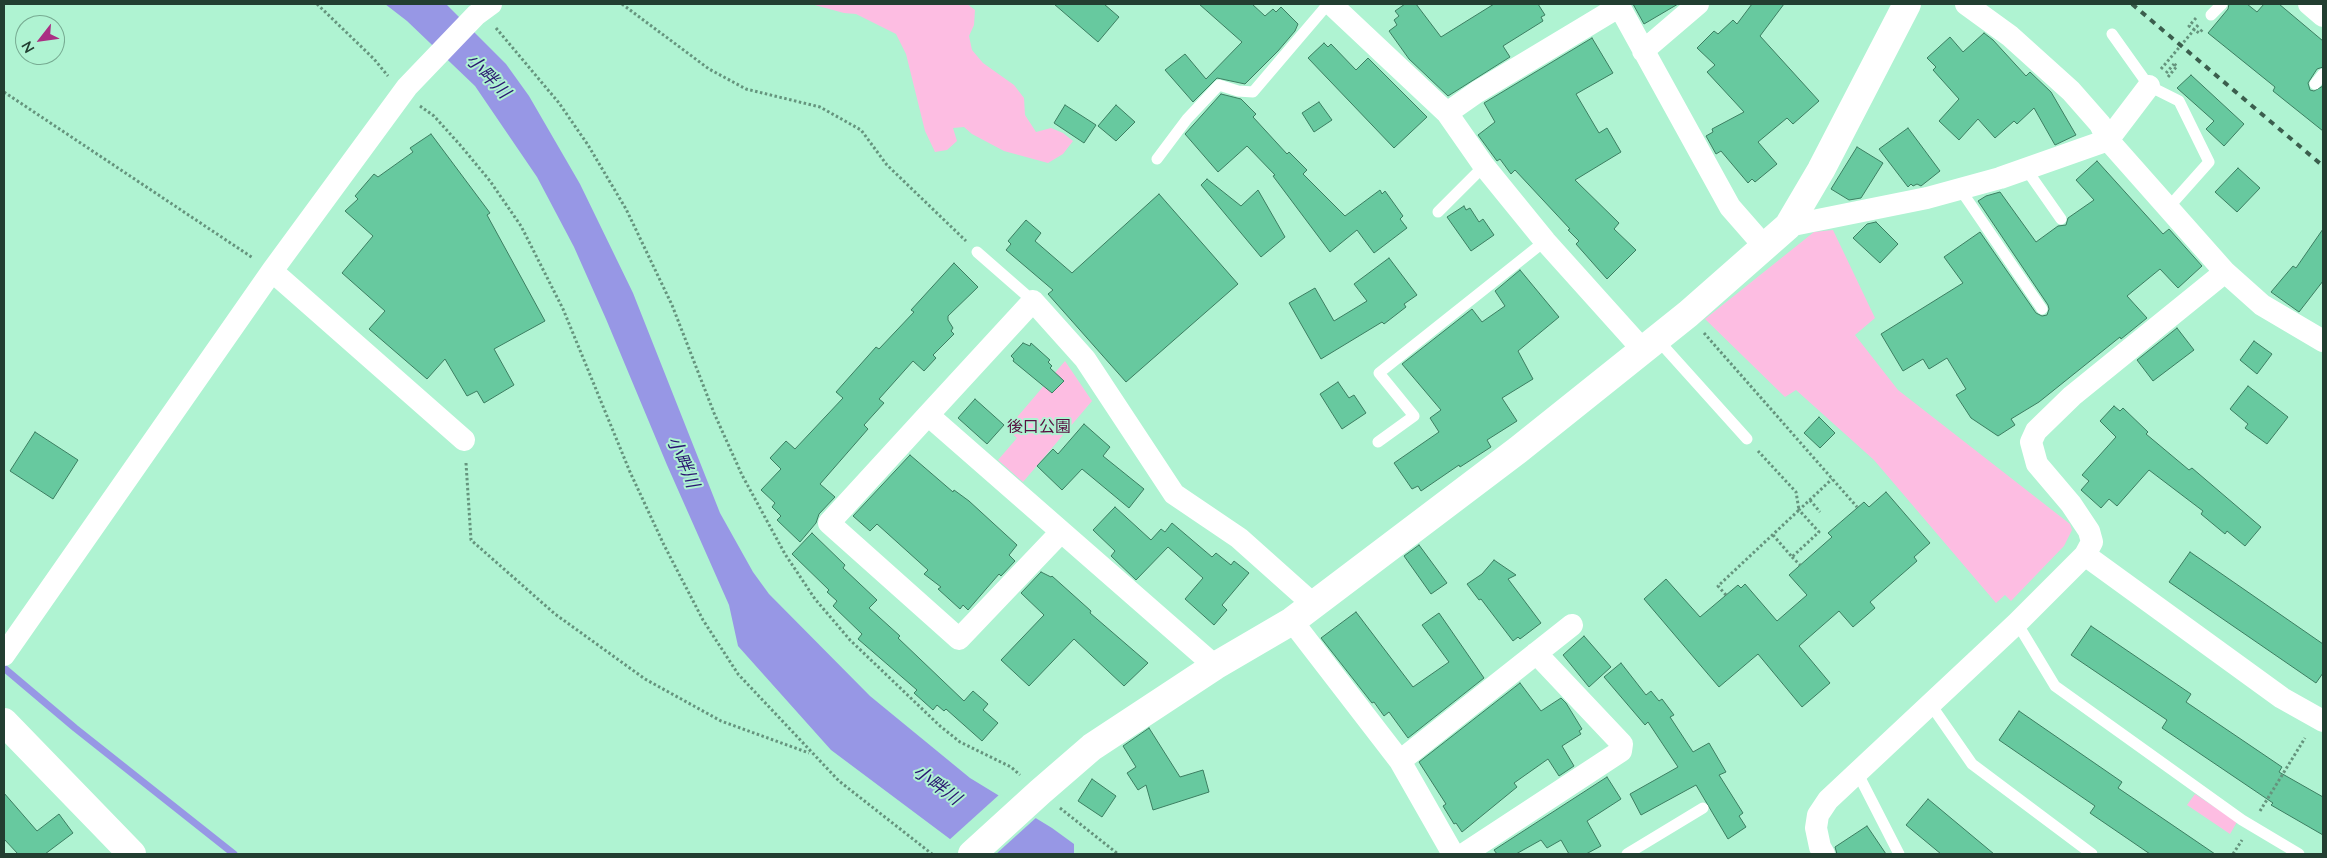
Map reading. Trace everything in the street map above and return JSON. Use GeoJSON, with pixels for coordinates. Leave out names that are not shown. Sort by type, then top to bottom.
{"type":"FeatureCollection","features":[{"type":"Feature","properties":{"kind":"street"},"geometry":{"type":"LineString","coordinates":[[1329,4],[1447,113],[1484,166],[1545,241],[1650,345]]}},
{"type":"Feature","properties":{"kind":"street"},"geometry":{"type":"LineString","coordinates":[[1643,51],[1698,4]]}},
{"type":"Feature","properties":{"kind":"street"},"geometry":{"type":"LineString","coordinates":[[972,854],[1092,747],[1214,666],[1292,621],[1314,605],[1518,450],[1688,314],[1765,247],[1788,226],[1821,170],[1907,4]]}},
{"type":"Feature","properties":{"kind":"street"},"geometry":{"type":"LineString","coordinates":[[1966,4],[2010,36],[2071,91],[2100,124],[2108,140],[2225,272],[2262,305],[2323,340]]}},
{"type":"Feature","properties":{"kind":"street"},"geometry":{"type":"LineString","coordinates":[[2309,4],[2323,16]]}},
{"type":"Feature","properties":{"kind":"street"},"geometry":{"type":"LineString","coordinates":[[1447,113],[1477,92],[1619,5],[1730,207],[1765,247]]}},
{"type":"Feature","properties":{"kind":"street"},"geometry":{"type":"LineString","coordinates":[[4,655],[272,271],[405,90],[483,10]]}},
{"type":"Feature","properties":{"kind":"street"},"geometry":{"type":"LineString","coordinates":[[1788,226],[1927,198],[2026,169],[2108,140],[2154,79]]}},
{"type":"Feature","properties":{"kind":"street"},"geometry":{"type":"LineString","coordinates":[[272,271],[464,440]]}},
{"type":"Feature","properties":{"kind":"street"},"geometry":{"type":"LineString","coordinates":[[1824,854],[1820,847],[1816,828],[1818,814],[1828,800],[1858,774],[2017,623],[2085,555],[2092,542],[2089,531],[2071,504],[2036,464],[2031,442],[2036,431],[2072,396],[2225,272]]}},
{"type":"Feature","properties":{"kind":"street"},"geometry":{"type":"LineString","coordinates":[[1062,532],[959,639],[829,523],[1033,301],[1085,359],[1174,494],[1239,538],[1314,605]]}},
{"type":"Feature","properties":{"kind":"street"},"geometry":{"type":"LineString","coordinates":[[928,415],[1214,666]]}},
{"type":"Feature","properties":{"kind":"street"},"geometry":{"type":"LineString","coordinates":[[2085,555],[2282,698],[2320,720]]}},
{"type":"Feature","properties":{"kind":"street"},"geometry":{"type":"LineString","coordinates":[[1292,621],[1400,761],[1453,854]]}},
{"type":"Feature","properties":{"kind":"street"},"geometry":{"type":"LineString","coordinates":[[1400,761],[1572,625]]}},
{"type":"Feature","properties":{"kind":"street"},"geometry":{"type":"LineString","coordinates":[[1464,854],[1621,750],[1622,744],[1536,653]]}},
{"type":"Feature","properties":{"kind":"street"},"geometry":{"type":"LineString","coordinates":[[4,722],[132,854]]}},
{"type":"Feature","properties":{"kind":"lane"},"geometry":{"type":"LineString","coordinates":[[1157,159],[1187,119],[1218,84],[1238,91],[1253,92],[1329,4]]}},
{"type":"Feature","properties":{"kind":"lane"},"geometry":{"type":"LineString","coordinates":[[2208,16],[2222,4]]}},
{"type":"Feature","properties":{"kind":"lane"},"geometry":{"type":"LineString","coordinates":[[2112,34],[2154,79],[2179,101],[2209,162],[2168,208]]}},
{"type":"Feature","properties":{"kind":"lane"},"geometry":{"type":"LineString","coordinates":[[2315,84],[2323,74]]}},
{"type":"Feature","properties":{"kind":"lane"},"geometry":{"type":"LineString","coordinates":[[1438,212],[1484,166]]}},
{"type":"Feature","properties":{"kind":"lane"},"geometry":{"type":"LineString","coordinates":[[2026,169],[2061,219]]}},
{"type":"Feature","properties":{"kind":"lane"},"geometry":{"type":"LineString","coordinates":[[1960,189],[2042,309]]}},
{"type":"Feature","properties":{"kind":"lane"},"geometry":{"type":"LineString","coordinates":[[1378,442],[1414,416],[1379,373],[1545,241]]}},
{"type":"Feature","properties":{"kind":"lane"},"geometry":{"type":"LineString","coordinates":[[977,252],[1033,301]]}},
{"type":"Feature","properties":{"kind":"lane"},"geometry":{"type":"LineString","coordinates":[[1650,345],[1747,439]]}},
{"type":"Feature","properties":{"kind":"lane"},"geometry":{"type":"LineString","coordinates":[[2017,623],[2054,686],[2251,826],[2300,854]]}},
{"type":"Feature","properties":{"kind":"lane"},"geometry":{"type":"LineString","coordinates":[[1931,705],[1972,764],[2092,854]]}},
{"type":"Feature","properties":{"kind":"lane"},"geometry":{"type":"LineString","coordinates":[[1858,774],[1899,854]]}},
{"type":"Feature","properties":{"kind":"lane"},"geometry":{"type":"LineString","coordinates":[[1627,854],[1703,808]]}},
{"type":"Feature","properties":{"kind":"path"},"geometry":{"type":"LineString","coordinates":[[317,4],[434,116],[490,181],[521,226],[563,309],[630,472],[664,544],[704,620],[738,674],[839,781],[932,854]]}},
{"type":"Feature","properties":{"kind":"path"},"geometry":{"type":"LineString","coordinates":[[622,4],[709,69],[746,89],[820,107],[861,130],[887,166],[977,252]]}},
{"type":"Feature","properties":{"kind":"path"},"geometry":{"type":"LineString","coordinates":[[483,10],[560,103],[588,145],[626,209],[672,305],[714,413],[742,475],[773,533],[815,599],[850,640],[940,726],[960,742],[1011,767],[1036,795],[1118,854]]}},
{"type":"Feature","properties":{"kind":"path"},"geometry":{"type":"LineString","coordinates":[[2154,79],[2208,16]]}},
{"type":"Feature","properties":{"kind":"path"},"geometry":{"type":"LineString","coordinates":[[4,92],[272,271]]}},
{"type":"Feature","properties":{"kind":"path"},"geometry":{"type":"LineString","coordinates":[[1688,314],[1857,507]]}},
{"type":"Feature","properties":{"kind":"path"},"geometry":{"type":"LineString","coordinates":[[1747,439],[1796,492],[1798,510],[1819,532],[1792,556]]}},
{"type":"Feature","properties":{"kind":"path"},"geometry":{"type":"LineString","coordinates":[[464,440],[471,540],[555,614],[645,679],[721,721],[812,754]]}},
{"type":"Feature","properties":{"kind":"path"},"geometry":{"type":"LineString","coordinates":[[1726,595],[1718,586],[1832,480]]}},
{"type":"Feature","properties":{"kind":"path"},"geometry":{"type":"LineString","coordinates":[[1810,500],[1820,512]]}},
{"type":"Feature","properties":{"kind":"path"},"geometry":{"type":"LineString","coordinates":[[1773,535],[1800,565]]}},
{"type":"Feature","properties":{"kind":"path"},"geometry":{"type":"LineString","coordinates":[[2251,826],[2320,720]]}},
{"type":"Feature","properties":{"kind":"green space"},"geometry":{"type":"Polygon","coordinates":[[[811,4],[967,4],[975,10],[974,25],[969,36],[972,50],[983,63],[1014,85],[1024,98],[1025,115],[1036,132],[1051,128],[1063,133],[1073,141],[1063,154],[1048,163],[1004,151],[972,134],[964,127],[953,128],[957,141],[947,150],[935,152],[925,131],[906,54],[896,34],[856,14],[844,13],[811,4]]]}},
{"type":"Feature","properties":{"kind":"green space"},"geometry":{"type":"Polygon","coordinates":[[[1833,230],[1875,318],[1855,335],[1898,390],[2070,524],[2072,530],[2064,546],[2011,601],[2005,595],[1996,603],[1874,460],[1796,390],[1785,397],[1705,319],[1814,232],[1833,230]]]}},
{"type":"Feature","properties":{"kind":"green space","name":"後口公園"},"geometry":{"type":"Polygon","coordinates":[[[1065,361],[1092,401],[1023,482],[998,460],[1017,438],[1007,429],[1065,361]]]}},
{"type":"Feature","properties":{"kind":"green space"},"geometry":{"type":"Polygon","coordinates":[[[2195,794],[2237,822],[2230,834],[2187,805],[2195,794]]]}},
{"type":"Feature","properties":{"kind":"water","name":"小畔川"},"geometry":{"type":"Polygon","coordinates":[[[385,4],[446,4],[506,64],[529,96],[580,184],[633,293],[720,513],[753,572],[769,594],[870,696],[970,778],[1052,828],[1074,844],[1074,854],[970,854],[831,750],[738,646],[729,605],[574,247],[537,177],[475,86],[407,21],[385,4]]]}},
{"type":"Feature","properties":{"kind":"pier"},"geometry":{"type":"Polygon","coordinates":[[[1000,794],[1038,816],[996,854],[965,854],[948,841],[1000,794]]]}},
{"type":"Feature","properties":{"kind":"building"},"geometry":{"type":"Polygon","coordinates":[[[1054,4],[1104,4],[1119,17],[1098,42],[1054,4]]]}},
{"type":"Feature","properties":{"kind":"building"},"geometry":{"type":"Polygon","coordinates":[[[1199,4],[1252,4],[1265,16],[1273,9],[1276,12],[1281,7],[1298,24],[1295,31],[1278,51],[1245,84],[1217,78],[1193,102],[1165,70],[1185,54],[1206,79],[1242,42],[1199,4]]]}},
{"type":"Feature","properties":{"kind":"building"},"geometry":{"type":"Polygon","coordinates":[[[1405,4],[1416,4],[1441,37],[1494,4],[1538,4],[1545,15],[1541,17],[1543,21],[1503,46],[1510,57],[1448,96],[1409,59],[1389,31],[1397,25],[1394,20],[1399,16],[1395,11],[1405,4]]]}},
{"type":"Feature","properties":{"kind":"building"},"geometry":{"type":"Polygon","coordinates":[[[1633,4],[1678,4],[1644,24],[1633,4]]]}},
{"type":"Feature","properties":{"kind":"building"},"geometry":{"type":"Polygon","coordinates":[[[1752,4],[1784,4],[1760,36],[1819,101],[1793,124],[1787,118],[1758,142],[1777,164],[1755,182],[1752,179],[1748,183],[1721,151],[1716,154],[1706,136],[1713,132],[1712,129],[1744,112],[1707,72],[1715,65],[1697,48],[1714,31],[1718,34],[1733,20],[1737,24],[1752,4]]]}},
{"type":"Feature","properties":{"kind":"building"},"geometry":{"type":"Polygon","coordinates":[[[2229,4],[2247,4],[2257,12],[2264,4],[2279,4],[2323,41],[2323,67],[2317,69],[2308,83],[2310,90],[2314,91],[2323,86],[2323,131],[2273,91],[2275,87],[2208,33],[2228,9],[2229,4]]]}},
{"type":"Feature","properties":{"kind":"building"},"geometry":{"type":"Polygon","coordinates":[[[1984,33],[1993,40],[2026,76],[2030,72],[2051,92],[2076,135],[2055,145],[2034,108],[2017,124],[2014,121],[1995,138],[1978,119],[1959,140],[1939,121],[1959,99],[1933,70],[1936,67],[1927,58],[1950,37],[1963,52],[1984,33]]]}},
{"type":"Feature","properties":{"kind":"building"},"geometry":{"type":"Polygon","coordinates":[[[1592,38],[1613,73],[1576,94],[1599,133],[1607,128],[1621,152],[1575,180],[1619,223],[1614,229],[1636,250],[1607,279],[1576,244],[1579,241],[1568,230],[1570,229],[1515,170],[1511,174],[1500,159],[1497,161],[1478,135],[1495,122],[1484,103],[1592,38]]]}},
{"type":"Feature","properties":{"kind":"building"},"geometry":{"type":"Polygon","coordinates":[[[1324,43],[1328,47],[1331,44],[1356,70],[1368,58],[1427,117],[1394,148],[1308,58],[1324,43]]]}},
{"type":"Feature","properties":{"kind":"building"},"geometry":{"type":"Polygon","coordinates":[[[2191,75],[2244,124],[2224,146],[2206,129],[2214,121],[2177,88],[2191,75]]]}},
{"type":"Feature","properties":{"kind":"building"},"geometry":{"type":"Polygon","coordinates":[[[1221,94],[1241,99],[1256,114],[1253,117],[1287,154],[1289,152],[1307,170],[1303,174],[1345,216],[1380,190],[1382,194],[1385,191],[1403,216],[1400,219],[1407,228],[1374,253],[1357,230],[1330,252],[1273,176],[1275,175],[1247,146],[1218,172],[1185,134],[1221,94]]]}},
{"type":"Feature","properties":{"kind":"building"},"geometry":{"type":"Polygon","coordinates":[[[1319,102],[1332,120],[1314,132],[1302,113],[1319,102]]]}},
{"type":"Feature","properties":{"kind":"building"},"geometry":{"type":"Polygon","coordinates":[[[1065,105],[1096,125],[1084,143],[1054,123],[1065,105]]]}},
{"type":"Feature","properties":{"kind":"building"},"geometry":{"type":"Polygon","coordinates":[[[1116,105],[1135,122],[1116,141],[1098,126],[1116,105]]]}},
{"type":"Feature","properties":{"kind":"building"},"geometry":{"type":"Polygon","coordinates":[[[1908,128],[1940,171],[1921,186],[1917,184],[1913,186],[1911,184],[1908,187],[1879,149],[1908,128]]]}},
{"type":"Feature","properties":{"kind":"building"},"geometry":{"type":"Polygon","coordinates":[[[431,134],[490,213],[487,215],[545,321],[494,349],[514,385],[484,403],[477,391],[467,396],[445,359],[427,379],[369,329],[385,311],[342,273],[373,236],[345,211],[358,199],[355,196],[374,174],[378,177],[413,152],[410,148],[431,134]]]}},
{"type":"Feature","properties":{"kind":"building"},"geometry":{"type":"Polygon","coordinates":[[[1857,147],[1883,163],[1861,198],[1849,200],[1831,189],[1857,147]]]}},
{"type":"Feature","properties":{"kind":"building"},"geometry":{"type":"Polygon","coordinates":[[[2097,161],[2163,234],[2169,229],[2202,266],[2178,288],[2160,269],[2127,296],[2147,318],[2121,339],[2120,337],[2039,402],[2011,419],[2015,425],[1998,436],[1971,418],[1956,395],[1966,389],[1947,358],[1929,369],[1923,359],[1903,371],[1881,334],[1963,283],[1944,257],[1980,232],[2036,313],[2042,316],[2047,315],[2048,305],[1978,201],[1986,196],[2000,192],[2036,242],[2058,226],[2066,225],[2068,218],[2094,200],[2076,180],[2097,161]]]}},
{"type":"Feature","properties":{"kind":"building"},"geometry":{"type":"Polygon","coordinates":[[[2238,168],[2260,188],[2237,212],[2215,192],[2238,168]]]}},
{"type":"Feature","properties":{"kind":"building"},"geometry":{"type":"Polygon","coordinates":[[[1207,179],[1241,206],[1258,190],[1285,237],[1261,257],[1201,185],[1207,179]]]}},
{"type":"Feature","properties":{"kind":"building"},"geometry":{"type":"Polygon","coordinates":[[[1159,194],[1238,284],[1126,382],[1048,294],[1053,290],[1006,250],[1011,244],[1008,241],[1026,220],[1041,233],[1035,241],[1072,273],[1159,194]]]}},
{"type":"Feature","properties":{"kind":"building"},"geometry":{"type":"Polygon","coordinates":[[[1464,206],[1466,210],[1470,208],[1479,222],[1483,219],[1494,235],[1471,251],[1447,217],[1464,206]]]}},
{"type":"Feature","properties":{"kind":"building"},"geometry":{"type":"Polygon","coordinates":[[[1876,222],[1898,244],[1880,263],[1853,238],[1867,224],[1876,222]]]}},
{"type":"Feature","properties":{"kind":"building"},"geometry":{"type":"Polygon","coordinates":[[[2323,229],[2323,281],[2299,312],[2271,292],[2293,266],[2296,268],[2323,229]]]}},
{"type":"Feature","properties":{"kind":"building"},"geometry":{"type":"Polygon","coordinates":[[[1389,258],[1417,295],[1404,304],[1406,307],[1384,324],[1382,322],[1321,359],[1289,303],[1315,288],[1334,321],[1367,301],[1354,284],[1389,258]]]}},
{"type":"Feature","properties":{"kind":"building"},"geometry":{"type":"Polygon","coordinates":[[[954,263],[978,287],[948,316],[948,320],[953,328],[951,331],[954,334],[933,355],[936,358],[924,371],[913,361],[879,399],[884,403],[864,425],[868,429],[820,484],[835,497],[819,514],[816,523],[800,542],[777,520],[781,516],[772,507],[775,503],[761,490],[781,469],[770,458],[786,441],[795,449],[843,398],[836,392],[876,347],[879,349],[914,312],[911,310],[954,263]]]}},
{"type":"Feature","properties":{"kind":"building"},"geometry":{"type":"Polygon","coordinates":[[[1520,270],[1559,317],[1518,351],[1533,379],[1502,398],[1517,421],[1487,440],[1491,447],[1460,467],[1459,465],[1421,491],[1418,486],[1412,489],[1394,463],[1439,432],[1430,418],[1441,410],[1402,364],[1472,309],[1482,322],[1505,306],[1495,291],[1520,270]]]}},
{"type":"Feature","properties":{"kind":"building"},"geometry":{"type":"Polygon","coordinates":[[[2177,328],[2194,350],[2153,381],[2137,360],[2177,328]]]}},
{"type":"Feature","properties":{"kind":"building"},"geometry":{"type":"Polygon","coordinates":[[[2254,341],[2272,354],[2257,374],[2240,360],[2254,341]]]}},
{"type":"Feature","properties":{"kind":"building"},"geometry":{"type":"Polygon","coordinates":[[[1023,343],[1030,346],[1031,343],[1050,360],[1048,362],[1052,366],[1050,368],[1064,381],[1052,393],[1013,361],[1014,359],[1011,356],[1023,343]]]}},
{"type":"Feature","properties":{"kind":"building"},"geometry":{"type":"Polygon","coordinates":[[[1338,382],[1349,398],[1354,395],[1366,413],[1342,429],[1320,394],[1338,382]]]}},
{"type":"Feature","properties":{"kind":"building"},"geometry":{"type":"Polygon","coordinates":[[[2248,386],[2288,417],[2267,444],[2245,428],[2248,424],[2230,409],[2248,386]]]}},
{"type":"Feature","properties":{"kind":"building"},"geometry":{"type":"Polygon","coordinates":[[[975,399],[1004,425],[987,444],[958,418],[975,399]]]}},
{"type":"Feature","properties":{"kind":"building"},"geometry":{"type":"Polygon","coordinates":[[[2114,406],[2120,411],[2123,408],[2148,432],[2146,434],[2189,470],[2192,468],[2261,527],[2245,546],[2227,531],[2225,534],[2201,514],[2203,511],[2149,470],[2117,506],[2109,499],[2101,508],[2081,490],[2089,481],[2082,475],[2116,437],[2100,421],[2114,406]]]}},
{"type":"Feature","properties":{"kind":"building"},"geometry":{"type":"Polygon","coordinates":[[[1819,417],[1835,433],[1820,448],[1804,433],[1819,417]]]}},
{"type":"Feature","properties":{"kind":"building"},"geometry":{"type":"Polygon","coordinates":[[[1084,424],[1110,447],[1103,456],[1144,489],[1129,508],[1082,469],[1062,490],[1037,466],[1053,449],[1058,454],[1084,424]]]}},
{"type":"Feature","properties":{"kind":"building"},"geometry":{"type":"Polygon","coordinates":[[[35,432],[78,460],[53,499],[10,471],[35,432]]]}},
{"type":"Feature","properties":{"kind":"building"},"geometry":{"type":"Polygon","coordinates":[[[910,455],[953,492],[954,490],[969,501],[1017,545],[1009,555],[1015,561],[1001,576],[999,574],[968,610],[963,605],[960,609],[938,589],[941,587],[924,574],[928,570],[877,524],[870,531],[853,516],[910,455]]]}},
{"type":"Feature","properties":{"kind":"building"},"geometry":{"type":"Polygon","coordinates":[[[1886,492],[1930,543],[1914,557],[1917,561],[1870,602],[1875,608],[1853,627],[1839,611],[1799,646],[1830,683],[1802,707],[1758,654],[1719,687],[1644,599],[1666,579],[1700,617],[1738,585],[1741,588],[1745,584],[1777,621],[1807,595],[1789,575],[1832,537],[1828,533],[1864,502],[1869,507],[1886,492]]]}},
{"type":"Feature","properties":{"kind":"building"},"geometry":{"type":"Polygon","coordinates":[[[1115,507],[1151,540],[1161,529],[1165,532],[1172,523],[1212,557],[1216,553],[1231,565],[1234,561],[1249,573],[1222,605],[1227,610],[1214,625],[1185,599],[1203,578],[1168,547],[1136,580],[1111,556],[1115,551],[1093,530],[1115,507]]]}},
{"type":"Feature","properties":{"kind":"building"},"geometry":{"type":"Polygon","coordinates":[[[812,533],[845,565],[843,568],[877,600],[869,608],[900,636],[898,638],[964,701],[973,691],[988,704],[983,710],[998,723],[982,741],[946,709],[944,711],[937,705],[933,710],[914,693],[917,690],[858,639],[862,634],[833,606],[837,601],[827,592],[829,590],[792,554],[812,533]]]}},
{"type":"Feature","properties":{"kind":"building"},"geometry":{"type":"Polygon","coordinates":[[[1419,545],[1447,583],[1431,594],[1404,556],[1419,545]]]}},
{"type":"Feature","properties":{"kind":"building"},"geometry":{"type":"Polygon","coordinates":[[[2190,552],[2323,644],[2323,673],[2316,683],[2169,582],[2190,552]]]}},
{"type":"Feature","properties":{"kind":"building"},"geometry":{"type":"Polygon","coordinates":[[[1494,560],[1516,575],[1508,579],[1541,623],[1520,639],[1518,637],[1513,641],[1467,584],[1482,574],[1494,560]]]}},
{"type":"Feature","properties":{"kind":"building"},"geometry":{"type":"Polygon","coordinates":[[[1041,572],[1052,576],[1091,611],[1090,613],[1148,663],[1124,686],[1074,639],[1029,686],[1001,660],[1044,615],[1021,593],[1041,572]]]}},
{"type":"Feature","properties":{"kind":"building"},"geometry":{"type":"Polygon","coordinates":[[[1356,612],[1413,687],[1449,662],[1422,625],[1439,613],[1484,678],[1408,738],[1389,712],[1384,716],[1374,702],[1372,703],[1321,638],[1356,612]]]}},
{"type":"Feature","properties":{"kind":"building"},"geometry":{"type":"Polygon","coordinates":[[[2091,626],[2191,694],[2186,702],[2282,767],[2279,772],[2323,797],[2323,835],[2271,805],[2273,803],[2162,728],[2167,720],[2071,655],[2091,626]]]}},
{"type":"Feature","properties":{"kind":"building"},"geometry":{"type":"Polygon","coordinates":[[[1584,636],[1611,667],[1589,687],[1563,655],[1584,636]]]}},
{"type":"Feature","properties":{"kind":"building"},"geometry":{"type":"Polygon","coordinates":[[[1621,663],[1646,695],[1651,691],[1659,701],[1662,699],[1674,715],[1670,717],[1693,752],[1709,743],[1726,772],[1719,775],[1743,813],[1739,816],[1746,827],[1728,839],[1696,785],[1641,815],[1630,794],[1678,767],[1648,722],[1645,725],[1604,677],[1621,663]]]}},
{"type":"Feature","properties":{"kind":"building"},"geometry":{"type":"Polygon","coordinates":[[[1520,683],[1541,711],[1561,698],[1566,703],[1582,729],[1579,731],[1581,734],[1562,746],[1574,766],[1559,776],[1548,759],[1514,783],[1517,787],[1462,832],[1456,823],[1454,824],[1443,806],[1446,804],[1419,762],[1520,683]]]}},
{"type":"Feature","properties":{"kind":"building"},"geometry":{"type":"Polygon","coordinates":[[[2019,711],[2122,782],[2118,788],[2215,854],[2150,854],[2090,813],[2095,806],[1999,740],[2019,711]]]}},
{"type":"Feature","properties":{"kind":"building"},"geometry":{"type":"Polygon","coordinates":[[[1149,728],[1180,777],[1203,770],[1209,792],[1153,810],[1146,785],[1138,790],[1127,773],[1136,767],[1123,746],[1149,728]]]}},
{"type":"Feature","properties":{"kind":"building"},"geometry":{"type":"Polygon","coordinates":[[[1607,777],[1621,799],[1587,821],[1601,846],[1586,854],[1569,854],[1561,840],[1547,848],[1541,840],[1516,854],[1497,854],[1494,850],[1607,777]]]}},
{"type":"Feature","properties":{"kind":"building"},"geometry":{"type":"Polygon","coordinates":[[[1092,779],[1116,796],[1102,817],[1078,801],[1092,779]]]}},
{"type":"Feature","properties":{"kind":"building"},"geometry":{"type":"Polygon","coordinates":[[[4,793],[37,831],[59,814],[73,833],[45,854],[18,854],[4,839],[4,793]]]}},
{"type":"Feature","properties":{"kind":"building"},"geometry":{"type":"Polygon","coordinates":[[[1928,799],[1994,854],[1941,854],[1906,825],[1928,799]]]}},
{"type":"Feature","properties":{"kind":"building"},"geometry":{"type":"Polygon","coordinates":[[[1867,826],[1886,854],[1837,854],[1835,847],[1867,826]]]}},
{"type":"Feature","properties":{"kind":"waterway"},"geometry":{"type":"LineString","coordinates":[[4,668],[75,728],[234,854]]}},
{"type":"Feature","properties":{"kind":"railway"},"geometry":{"type":"LineString","coordinates":[[2132,4],[2323,166]]}}]}
